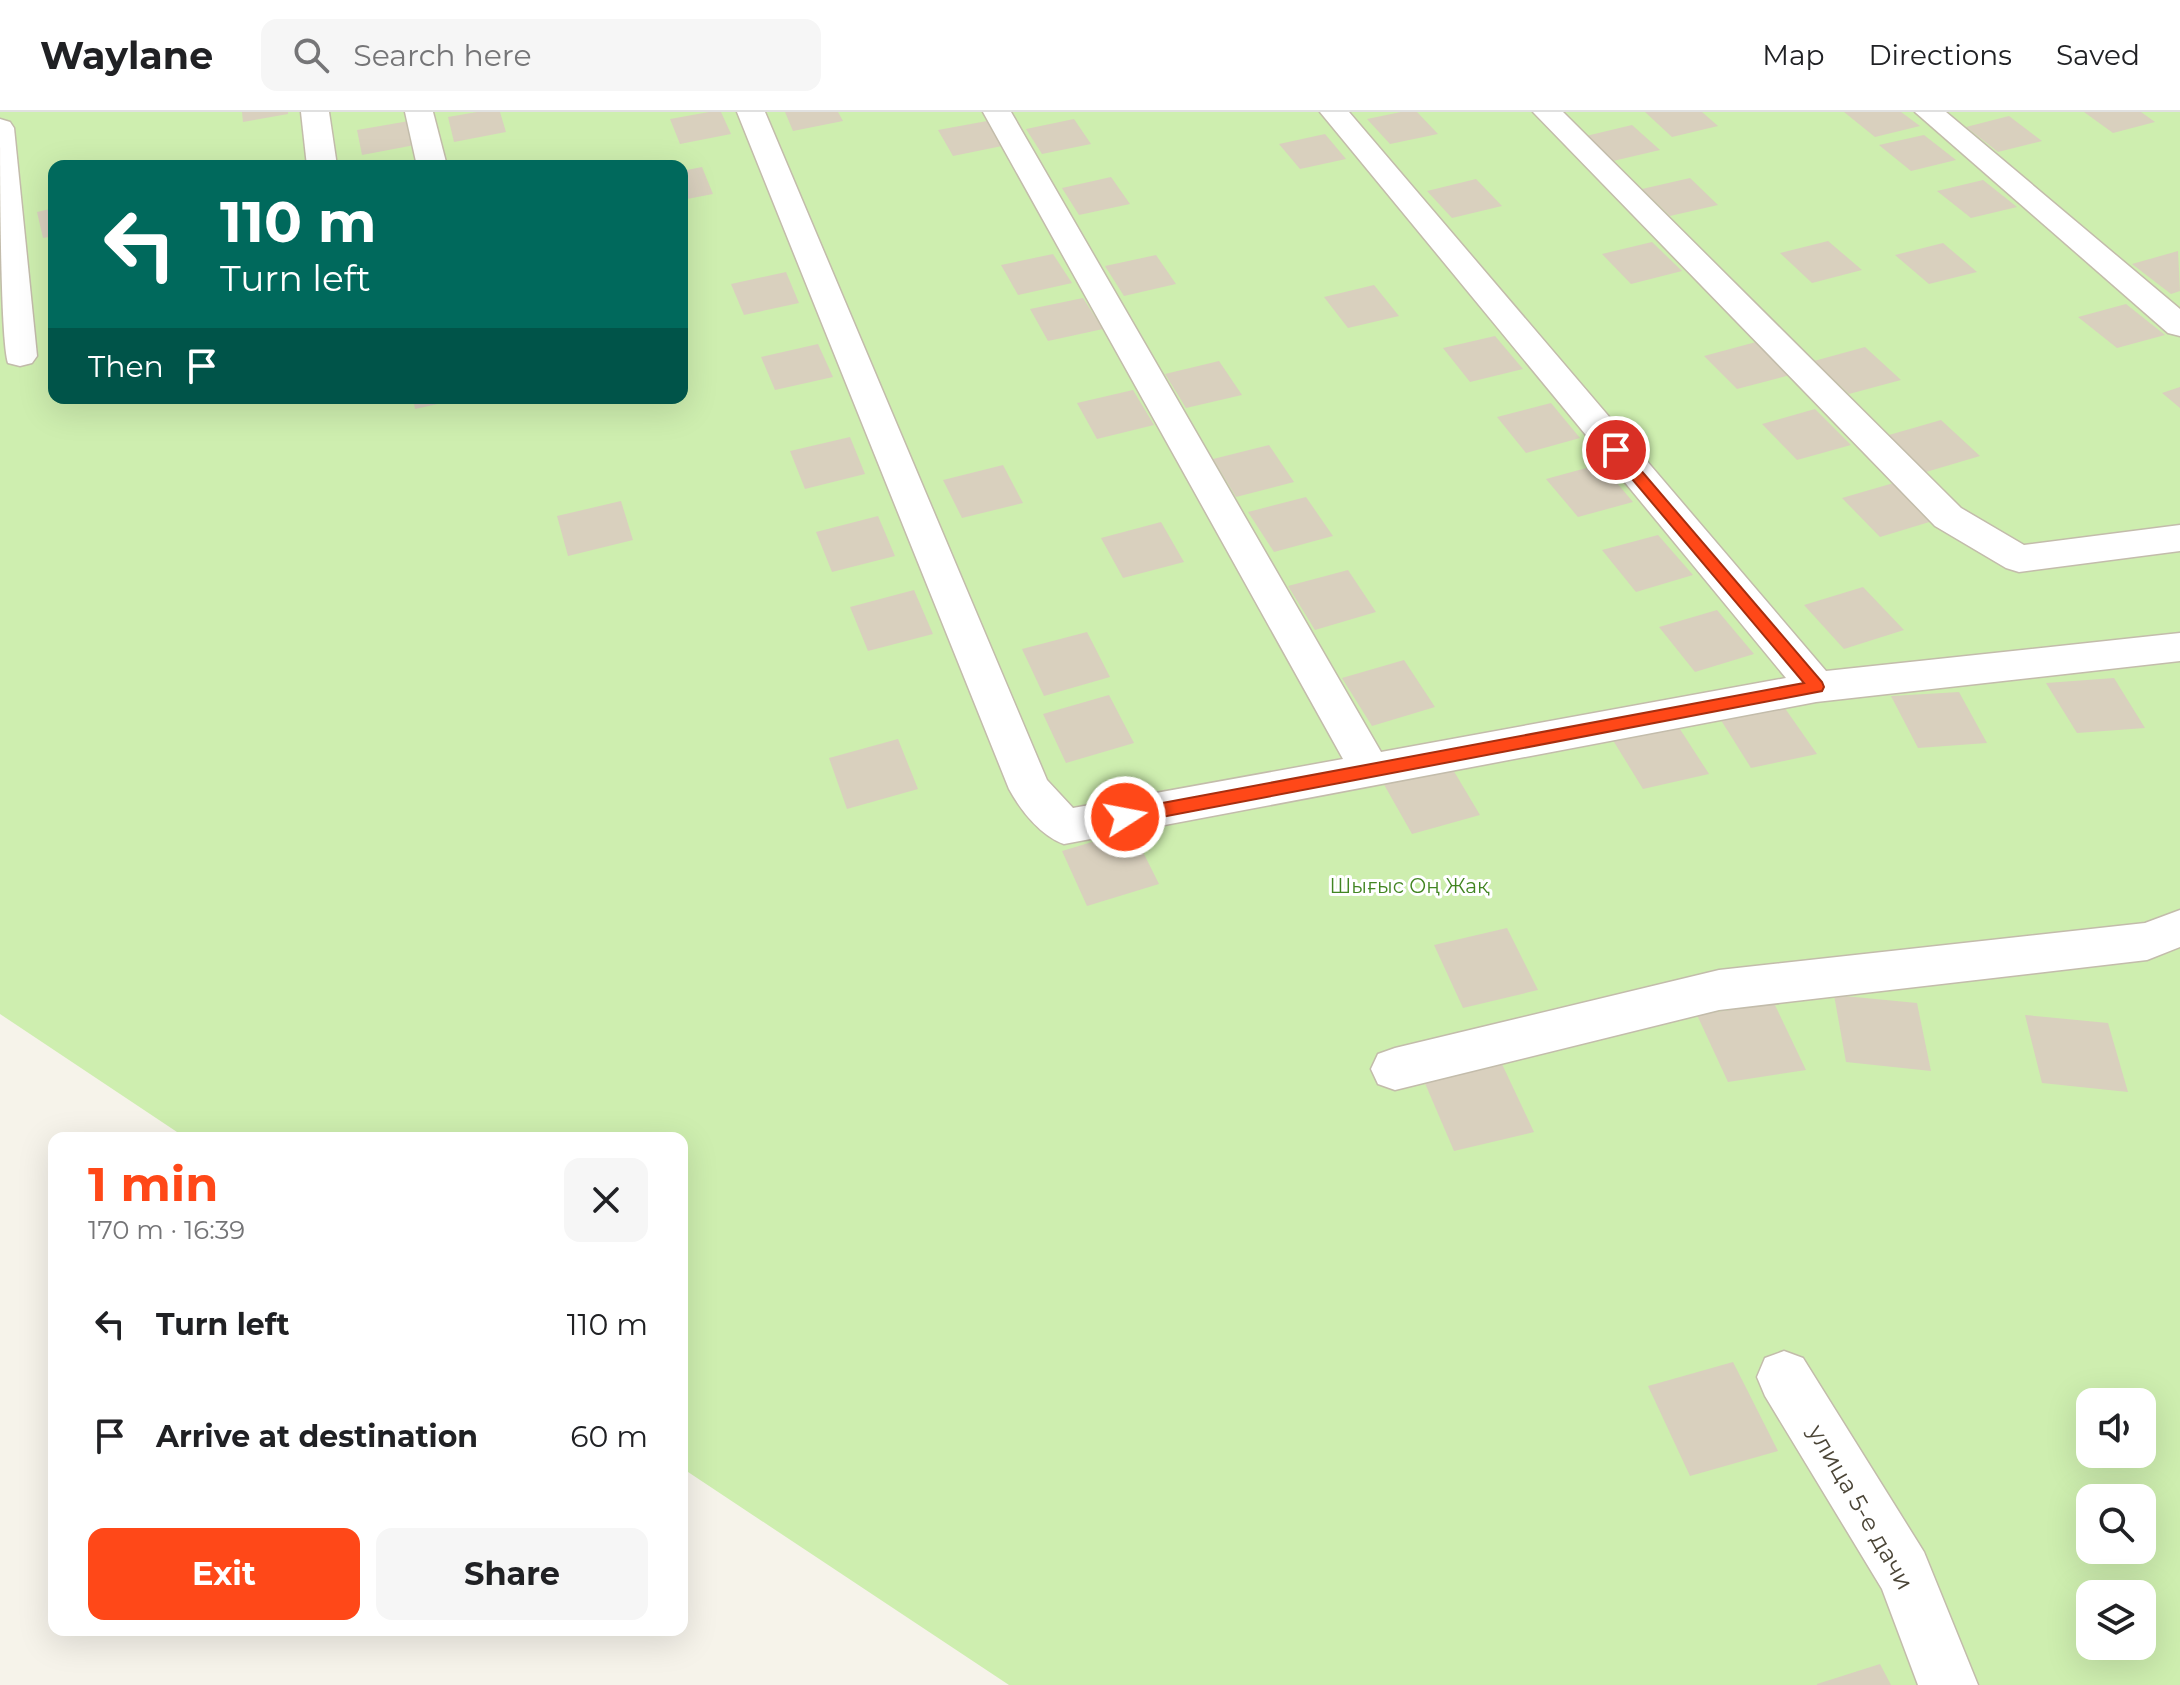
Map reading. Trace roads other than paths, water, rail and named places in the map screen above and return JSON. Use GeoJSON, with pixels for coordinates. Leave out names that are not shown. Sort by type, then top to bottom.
{"type":"FeatureCollection","features":[{"type":"Feature","properties":{"kind":"street"},"geometry":{"type":"LineString","coordinates":[[315,112],[321,160]]}},
{"type":"Feature","properties":{"kind":"street"},"geometry":{"type":"LineString","coordinates":[[419,112],[431,160]]}},
{"type":"Feature","properties":{"kind":"street"},"geometry":{"type":"LineString","coordinates":[[751,112],[1030,789],[1064,827],[1816,687],[2180,647]]}},
{"type":"Feature","properties":{"kind":"street"},"geometry":{"type":"LineString","coordinates":[[997,112],[1371,771]]}},
{"type":"Feature","properties":{"kind":"street"},"geometry":{"type":"LineString","coordinates":[[1334,112],[1816,687]]}},
{"type":"Feature","properties":{"kind":"street"},"geometry":{"type":"LineString","coordinates":[[1547,112],[1948,517],[2019,559],[2180,538]]}},
{"type":"Feature","properties":{"kind":"street"},"geometry":{"type":"LineString","coordinates":[[1929,112],[2180,326]]}},
{"type":"Feature","properties":{"kind":"street"},"geometry":{"type":"LineString","coordinates":[[0,128],[20,356]]}},
{"type":"Feature","properties":{"kind":"street"},"geometry":{"type":"LineString","coordinates":[[1395,1069],[1719,990],[2147,941],[2180,928]]}},
{"type":"Feature","properties":{"kind":"street","name":"улица 5-е дачи"},"geometry":{"type":"LineString","coordinates":[[1784,1377],[1904,1572],[1948,1685]]}},
{"type":"Feature","properties":{"kind":"park label","name":"Шығыс Оң Жақ"},"geometry":{"type":"Point","coordinates":[1409,886]}}]}
